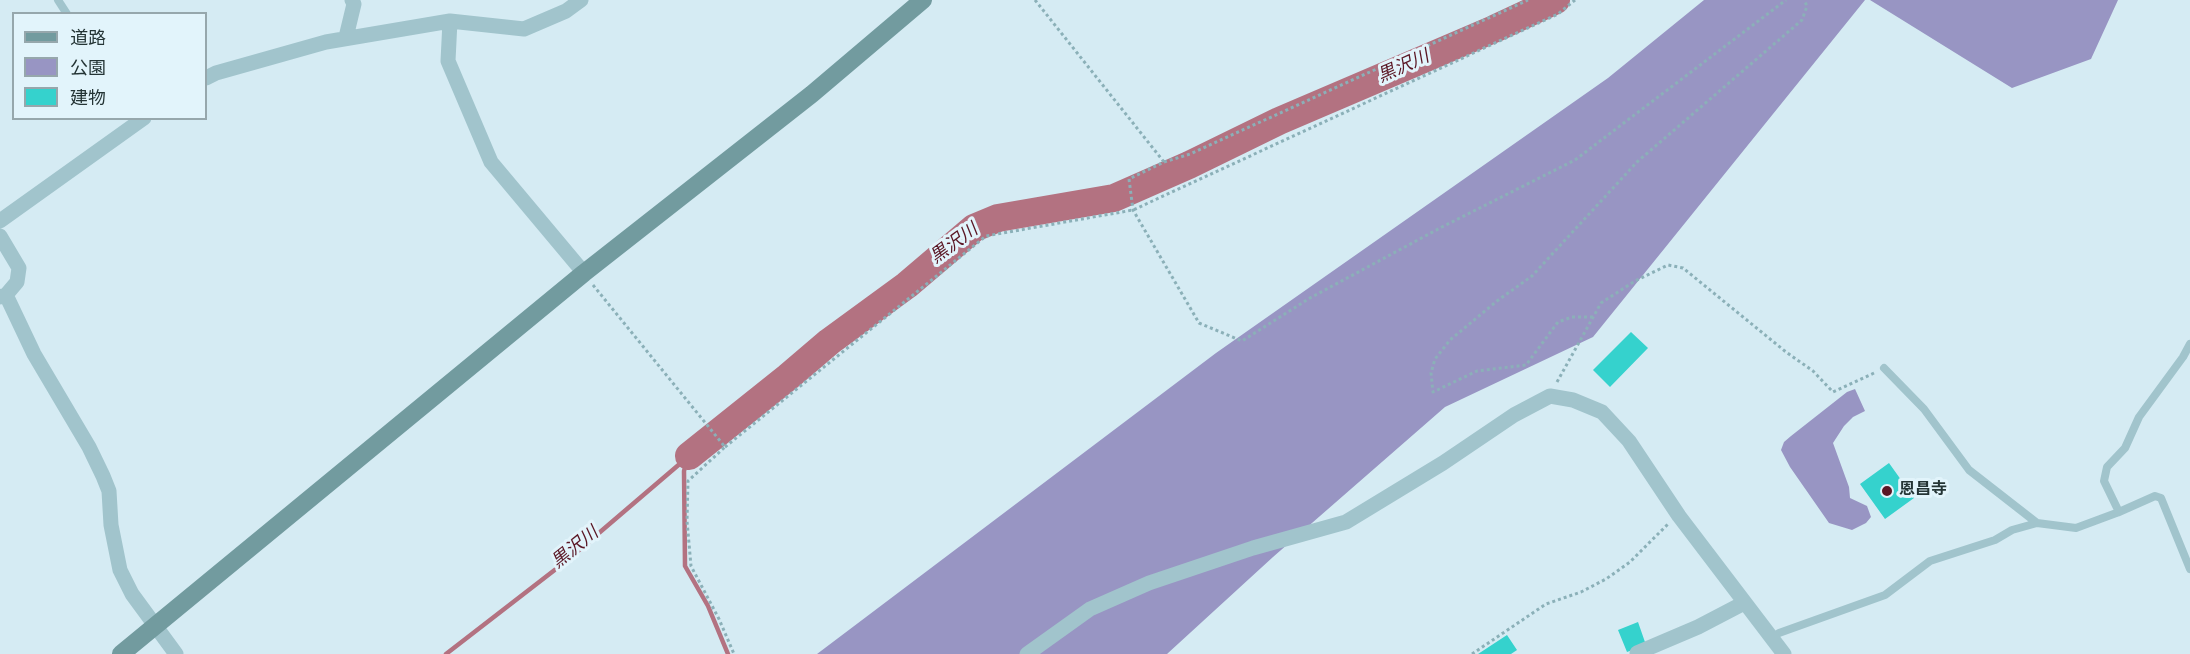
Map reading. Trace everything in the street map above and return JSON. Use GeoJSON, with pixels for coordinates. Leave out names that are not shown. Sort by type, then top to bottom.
{"type":"FeatureCollection","features":[{"type":"Feature","properties":{"kind":"street"},"geometry":{"type":"LineString","coordinates":[[346,37],[354,4],[352,0]]}},
{"type":"Feature","properties":{"kind":"street"},"geometry":{"type":"LineString","coordinates":[[207,78],[249,62],[346,37],[450,21],[524,29],[566,11],[581,0]]}},
{"type":"Feature","properties":{"kind":"street"},"geometry":{"type":"LineString","coordinates":[[122,654],[584,273],[812,94],[923,0]]}},
{"type":"Feature","properties":{"kind":"street"},"geometry":{"type":"LineString","coordinates":[[450,21],[448,61],[491,162],[584,273]]}},
{"type":"Feature","properties":{"kind":"street"},"geometry":{"type":"LineString","coordinates":[[0,222],[140,120]]}},
{"type":"Feature","properties":{"kind":"street"},"geometry":{"type":"LineString","coordinates":[[0,236],[18,268],[17,282],[3,296],[89,447],[103,476],[109,491],[111,525],[120,570],[132,594],[176,654]]}},
{"type":"Feature","properties":{"kind":"street"},"geometry":{"type":"LineString","coordinates":[[1027,654],[1090,609],[1149,583],[1253,548],[1346,522],[1443,463],[1514,415],[1550,396],[1573,400],[1602,412],[1629,441],[1679,516],[1784,654]]}},
{"type":"Feature","properties":{"kind":"street"},"geometry":{"type":"LineString","coordinates":[[1637,653],[1698,627],[1744,603]]}},
{"type":"Feature","properties":{"kind":"lane"},"geometry":{"type":"LineString","coordinates":[[2119,512],[2104,481],[2107,467],[2125,448],[2139,417],[2190,344]]}},
{"type":"Feature","properties":{"kind":"lane"},"geometry":{"type":"LineString","coordinates":[[1884,368],[1924,409],[1969,470],[2037,523]]}},
{"type":"Feature","properties":{"kind":"lane"},"geometry":{"type":"LineString","coordinates":[[1771,639],[1779,633],[1885,595],[1930,561],[1995,540],[2012,530],[2037,523],[2076,528],[2155,496],[2161,498],[2190,569]]}},
{"type":"Feature","properties":{"kind":"path"},"geometry":{"type":"LineString","coordinates":[[1035,0],[1164,162]]}},
{"type":"Feature","properties":{"kind":"path"},"geometry":{"type":"LineString","coordinates":[[1528,0],[1190,154],[1164,162],[1129,179],[1133,210],[1199,323],[1242,341],[1310,298],[1442,227],[1575,160],[1786,0]]}},
{"type":"Feature","properties":{"kind":"path"},"geometry":{"type":"LineString","coordinates":[[734,654],[719,619],[691,566],[687,521],[688,481],[725,447],[986,236],[1133,210],[1558,14],[1575,0]]}},
{"type":"Feature","properties":{"kind":"path"},"geometry":{"type":"LineString","coordinates":[[1593,317],[1572,317],[1558,322],[1526,365],[1477,371],[1433,392],[1431,373],[1435,359],[1450,340],[1497,301],[1532,276],[1637,162],[1802,20],[1807,6],[1804,0]]}},
{"type":"Feature","properties":{"kind":"path"},"geometry":{"type":"LineString","coordinates":[[1550,396],[1601,303],[1635,281],[1668,265],[1683,268],[1786,352],[1813,371],[1833,392],[1884,368]]}},
{"type":"Feature","properties":{"kind":"path"},"geometry":{"type":"LineString","coordinates":[[584,273],[725,447]]}},
{"type":"Feature","properties":{"kind":"path"},"geometry":{"type":"LineString","coordinates":[[1472,654],[1546,604],[1581,592],[1606,579],[1630,562],[1679,516]]}},
{"type":"Feature","properties":{"kind":"green space"},"geometry":{"type":"Polygon","coordinates":[[[1704,0],[1865,0],[1593,337],[1445,407],[1273,557],[1167,654],[817,654],[1216,353],[1608,78],[1704,0]]]}},
{"type":"Feature","properties":{"kind":"green space"},"geometry":{"type":"Polygon","coordinates":[[[1870,0],[2118,0],[2091,59],[2012,88],[1870,0]]]}},
{"type":"Feature","properties":{"kind":"green space"},"geometry":{"type":"Polygon","coordinates":[[[1855,389],[1865,411],[1853,417],[1844,426],[1833,443],[1849,487],[1850,498],[1867,506],[1871,517],[1866,523],[1852,530],[1829,523],[1790,467],[1781,450],[1784,442],[1791,436],[1847,392],[1855,389]]]}},
{"type":"Feature","properties":{"kind":"building"},"geometry":{"type":"Polygon","coordinates":[[[1631,332],[1648,348],[1610,387],[1593,370],[1631,332]]]}},
{"type":"Feature","properties":{"kind":"building","name":"恩昌寺"},"geometry":{"type":"Polygon","coordinates":[[[1889,463],[1914,498],[1885,519],[1860,484],[1889,463]]]}},
{"type":"Feature","properties":{"kind":"building"},"geometry":{"type":"Polygon","coordinates":[[[1638,622],[1646,645],[1627,652],[1618,630],[1638,622]]]}},
{"type":"Feature","properties":{"kind":"building"},"geometry":{"type":"Polygon","coordinates":[[[1507,635],[1517,650],[1511,654],[1478,654],[1507,635]]]}},
{"type":"Feature","properties":{"kind":"waterway","name":"黒沢川"},"geometry":{"type":"LineString","coordinates":[[689,456],[829,342],[907,285],[974,228],[998,218],[1114,198],[1189,165],[1279,121],[1556,0]]}},
{"type":"Feature","properties":{"kind":"waterway","name":"黒沢川"},"geometry":{"type":"LineString","coordinates":[[446,654],[565,562],[689,456]]}},
{"type":"Feature","properties":{"kind":"waterway"},"geometry":{"type":"LineString","coordinates":[[688,457],[684,471],[685,566],[708,606],[728,654]]}},
{"type":"Feature","properties":{"kind":"place","name":"恩昌寺"},"geometry":{"type":"Point","coordinates":[1887,491]}}]}
